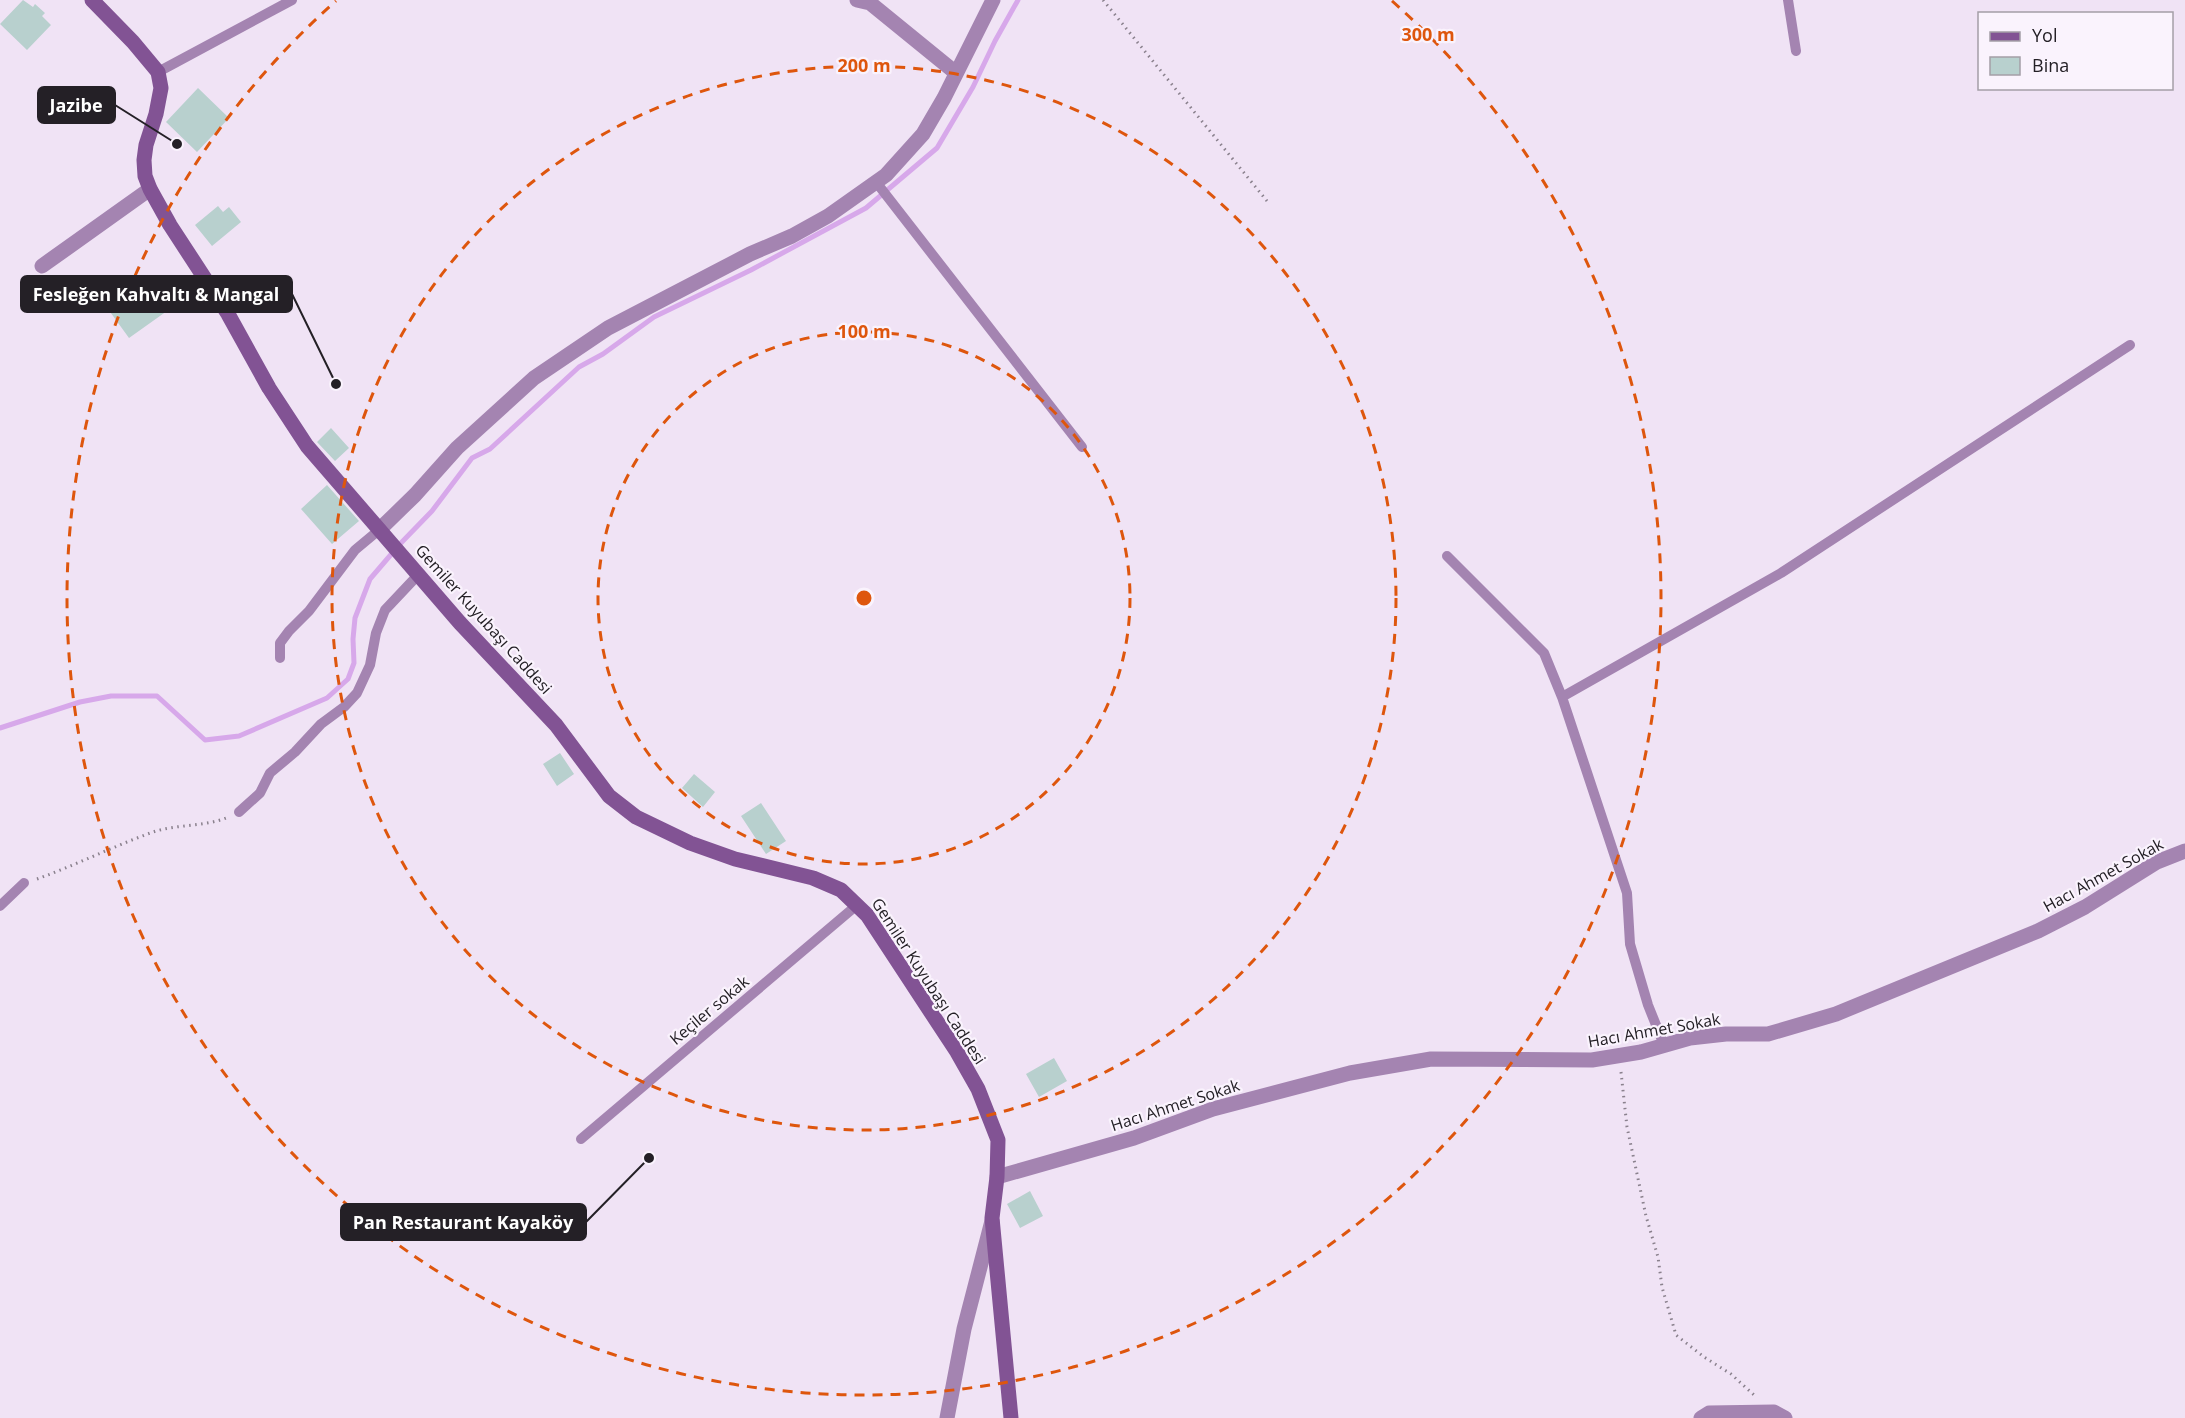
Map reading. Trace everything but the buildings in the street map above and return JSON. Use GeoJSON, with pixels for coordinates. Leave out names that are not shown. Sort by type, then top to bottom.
{"type":"FeatureCollection","features":[{"type":"Feature","properties":{"kind":"street"},"geometry":{"type":"LineString","coordinates":[[92,0],[133,42],[158,72]]}},
{"type":"Feature","properties":{"kind":"street"},"geometry":{"type":"LineString","coordinates":[[856,0],[870,3],[956,73]]}},
{"type":"Feature","properties":{"kind":"street"},"geometry":{"type":"LineString","coordinates":[[381,532],[457,448],[534,378],[608,328],[828,216],[886,175],[923,134],[993,0]]}},
{"type":"Feature","properties":{"kind":"street","name":"Gemiler Kuyubaşı Caddesi"},"geometry":{"type":"LineString","coordinates":[[158,72],[161,88],[144,160],[145,176],[150,189],[170,225],[228,314],[269,388],[306,446],[481,646],[556,725],[609,796],[622,808],[690,843],[735,859],[813,878],[841,890],[857,904],[867,915],[957,1052],[978,1089],[998,1140],[997,1177]]}},
{"type":"Feature","properties":{"kind":"street"},"geometry":{"type":"LineString","coordinates":[[42,266],[150,189]]}},
{"type":"Feature","properties":{"kind":"street","name":"Hacı Ahmet Sokak"},"geometry":{"type":"LineString","coordinates":[[997,1177],[1134,1138],[1213,1109],[1350,1073],[1431,1059],[1592,1060],[1699,1037],[1768,1034],[1836,1014],[2038,931],[2085,907],[2157,862],[2185,851]]}},
{"type":"Feature","properties":{"kind":"street"},"geometry":{"type":"LineString","coordinates":[[947,1418],[964,1329],[992,1218],[997,1177]]}},
{"type":"Feature","properties":{"kind":"street"},"geometry":{"type":"LineString","coordinates":[[992,1218],[1011,1418]]}},
{"type":"Feature","properties":{"kind":"street"},"geometry":{"type":"LineString","coordinates":[[1701,1418],[1709,1413],[1779,1415]]}},
{"type":"Feature","properties":{"kind":"lane"},"geometry":{"type":"LineString","coordinates":[[158,72],[292,0]]}},
{"type":"Feature","properties":{"kind":"lane"},"geometry":{"type":"LineString","coordinates":[[1788,0],[1796,51]]}},
{"type":"Feature","properties":{"kind":"lane"},"geometry":{"type":"LineString","coordinates":[[877,182],[1083,447]]}},
{"type":"Feature","properties":{"kind":"lane"},"geometry":{"type":"LineString","coordinates":[[1562,697],[1781,573],[2130,345]]}},
{"type":"Feature","properties":{"kind":"lane"},"geometry":{"type":"LineString","coordinates":[[280,658],[280,643],[289,631],[309,611],[355,550],[381,532]]}},
{"type":"Feature","properties":{"kind":"lane"},"geometry":{"type":"LineString","coordinates":[[1447,556],[1544,653],[1562,697],[1627,893],[1630,944],[1648,1005],[1664,1045]]}},
{"type":"Feature","properties":{"kind":"lane"},"geometry":{"type":"LineString","coordinates":[[239,812],[260,793],[270,773],[357,693],[370,665],[376,633],[386,610],[418,575]]}},
{"type":"Feature","properties":{"kind":"lane"},"geometry":{"type":"LineString","coordinates":[[0,906],[24,883]]}},
{"type":"Feature","properties":{"kind":"lane","name":"Keçiler sokak"},"geometry":{"type":"LineString","coordinates":[[580,1139],[857,904]]}},
{"type":"Feature","properties":{"kind":"path"},"geometry":{"type":"LineString","coordinates":[[1103,0],[1267,201]]}},
{"type":"Feature","properties":{"kind":"path"},"geometry":{"type":"LineString","coordinates":[[24,883],[155,832],[176,826],[215,822],[239,812]]}},
{"type":"Feature","properties":{"kind":"path"},"geometry":{"type":"LineString","coordinates":[[1619,1056],[1627,1127],[1646,1216],[1658,1257],[1662,1287],[1676,1335],[1731,1374],[1779,1415]]}},
{"type":"Feature","properties":{"kind":"waterway"},"geometry":{"type":"LineString","coordinates":[[0,728],[80,702],[111,696],[157,696],[205,740],[239,736],[327,698],[348,679],[354,663],[355,618],[370,579],[432,511],[472,458],[490,449],[579,367],[603,354],[654,317],[751,270],[866,208],[937,148],[973,87],[1018,0]]}},
{"type":"Feature","properties":{"kind":"place","name":"Jazibe"},"geometry":{"type":"Point","coordinates":[177,144]}},
{"type":"Feature","properties":{"kind":"place","name":"Fesleğen Kahvaltı & Mangal"},"geometry":{"type":"Point","coordinates":[336,384]}},
{"type":"Feature","properties":{"kind":"place","name":"Pan Restaurant Kayaköy"},"geometry":{"type":"Point","coordinates":[649,1158]}}]}
